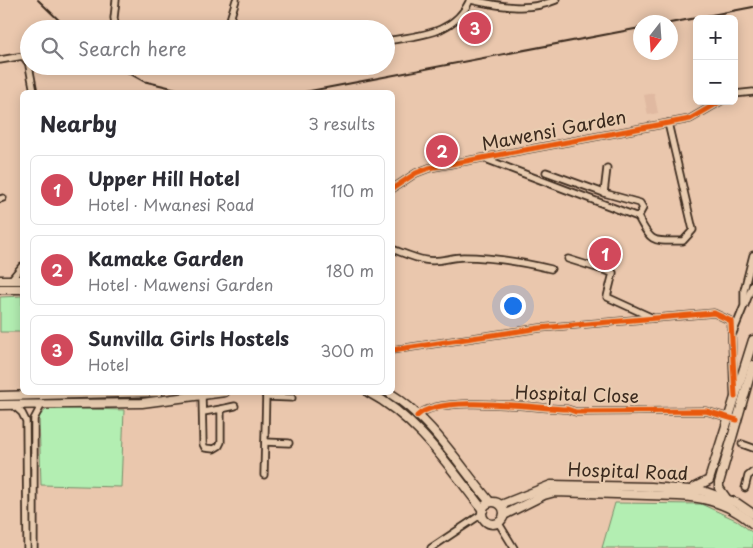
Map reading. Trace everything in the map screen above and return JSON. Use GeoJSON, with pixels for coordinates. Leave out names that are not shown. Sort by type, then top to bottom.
{"type":"FeatureCollection","features":[{"type":"Feature","properties":{"kind":"street"},"geometry":{"type":"LineString","coordinates":[[114,20],[116,0]]}},
{"type":"Feature","properties":{"kind":"street"},"geometry":{"type":"LineString","coordinates":[[230,20],[236,0]]}},
{"type":"Feature","properties":{"kind":"street"},"geometry":{"type":"LineString","coordinates":[[395,39],[415,36],[452,25],[460,18],[471,0],[506,8],[556,0]]}},
{"type":"Feature","properties":{"kind":"street"},"geometry":{"type":"LineString","coordinates":[[0,60],[20,57]]}},
{"type":"Feature","properties":{"kind":"street"},"geometry":{"type":"LineString","coordinates":[[31,75],[34,90]]}},
{"type":"Feature","properties":{"kind":"street"},"geometry":{"type":"LineString","coordinates":[[738,94],[753,92]]}},
{"type":"Feature","properties":{"kind":"street","name":"Mawensi Garden"},"geometry":{"type":"LineString","coordinates":[[395,187],[422,170],[690,119],[714,105]]}},
{"type":"Feature","properties":{"kind":"street"},"geometry":{"type":"LineString","coordinates":[[486,159],[638,217],[648,236],[653,240],[683,241],[693,230],[668,123]]}},
{"type":"Feature","properties":{"kind":"street"},"geometry":{"type":"LineString","coordinates":[[604,193],[607,168]]}},
{"type":"Feature","properties":{"kind":"street"},"geometry":{"type":"LineString","coordinates":[[546,172],[604,193],[640,203],[642,208],[638,217]]}},
{"type":"Feature","properties":{"kind":"street"},"geometry":{"type":"LineString","coordinates":[[395,250],[426,260],[447,261],[461,257],[525,262],[551,268]]}},
{"type":"Feature","properties":{"kind":"street"},"geometry":{"type":"LineString","coordinates":[[744,306],[744,290],[753,255]]}},
{"type":"Feature","properties":{"kind":"street"},"geometry":{"type":"LineString","coordinates":[[568,258],[613,273],[608,297],[655,319]]}},
{"type":"Feature","properties":{"kind":"street"},"geometry":{"type":"LineString","coordinates":[[10,281],[20,268]]}},
{"type":"Feature","properties":{"kind":"street"},"geometry":{"type":"LineString","coordinates":[[0,280],[20,280]]}},
{"type":"Feature","properties":{"kind":"street"},"geometry":{"type":"LineString","coordinates":[[733,333],[753,284]]}},
{"type":"Feature","properties":{"kind":"street"},"geometry":{"type":"LineString","coordinates":[[0,289],[20,289]]}},
{"type":"Feature","properties":{"kind":"street"},"geometry":{"type":"LineString","coordinates":[[395,350],[540,328],[706,313],[721,314],[731,321],[733,333],[734,397]]}},
{"type":"Feature","properties":{"kind":"street"},"geometry":{"type":"LineString","coordinates":[[689,488],[700,487],[709,480],[753,340]]}},
{"type":"Feature","properties":{"kind":"street"},"geometry":{"type":"LineString","coordinates":[[726,498],[719,488],[719,483],[753,365]]}},
{"type":"Feature","properties":{"kind":"street"},"geometry":{"type":"LineString","coordinates":[[0,396],[40,395]]}},
{"type":"Feature","properties":{"kind":"street"},"geometry":{"type":"LineString","coordinates":[[0,405],[142,403],[202,395],[203,444],[205,448],[214,449],[220,446],[221,442],[221,409]]}},
{"type":"Feature","properties":{"kind":"street"},"geometry":{"type":"LineString","coordinates":[[264,475],[266,395],[292,398]]}},
{"type":"Feature","properties":{"kind":"street"},"geometry":{"type":"LineString","coordinates":[[373,395],[387,403],[413,424],[488,522],[498,522]]}},
{"type":"Feature","properties":{"kind":"street"},"geometry":{"type":"LineString","coordinates":[[392,395],[417,416],[490,502],[501,505],[504,514],[498,522]]}},
{"type":"Feature","properties":{"kind":"street"},"geometry":{"type":"LineString","coordinates":[[34,548],[34,419],[42,404]]}},
{"type":"Feature","properties":{"kind":"street","name":"Hospital Close"},"geometry":{"type":"LineString","coordinates":[[417,416],[428,408],[474,404],[567,409],[576,412],[706,411],[737,420]]}},
{"type":"Feature","properties":{"kind":"street"},"geometry":{"type":"LineString","coordinates":[[13,405],[22,412],[26,421],[27,548]]}},
{"type":"Feature","properties":{"kind":"street"},"geometry":{"type":"LineString","coordinates":[[203,412],[235,406]]}},
{"type":"Feature","properties":{"kind":"street"},"geometry":{"type":"LineString","coordinates":[[265,442],[288,443]]}},
{"type":"Feature","properties":{"kind":"street"},"geometry":{"type":"LineString","coordinates":[[742,444],[753,448]]}},
{"type":"Feature","properties":{"kind":"street"},"geometry":{"type":"LineString","coordinates":[[746,488],[748,476],[753,472]]}},
{"type":"Feature","properties":{"kind":"street","name":"Hospital Road"},"geometry":{"type":"LineString","coordinates":[[501,505],[551,484],[689,488],[726,498],[753,514]]}},
{"type":"Feature","properties":{"kind":"street","name":"Hospital Road"},"geometry":{"type":"LineString","coordinates":[[504,514],[544,495],[556,492],[694,496],[736,511],[753,524]]}},
{"type":"Feature","properties":{"kind":"street"},"geometry":{"type":"LineString","coordinates":[[431,548],[482,512],[490,502]]}},
{"type":"Feature","properties":{"kind":"street"},"geometry":{"type":"LineString","coordinates":[[498,522],[514,548]]}},
{"type":"Feature","properties":{"kind":"shaded area"},"geometry":{"type":"Polygon","coordinates":[[[654,93],[658,113],[648,115],[644,95],[654,93]]]}},
{"type":"Feature","properties":{"kind":"green space"},"geometry":{"type":"Polygon","coordinates":[[[20,296],[20,332],[0,332],[0,297],[20,296]]]}},
{"type":"Feature","properties":{"kind":"green space"},"geometry":{"type":"Polygon","coordinates":[[[48,408],[124,410],[121,487],[41,485],[39,416],[48,408]]]}},
{"type":"Feature","properties":{"kind":"green space"},"geometry":{"type":"Polygon","coordinates":[[[615,503],[701,504],[736,520],[753,533],[753,548],[602,548],[615,503]]]}},
{"type":"Feature","properties":{"kind":"railway"},"geometry":{"type":"LineString","coordinates":[[38,0],[59,20]]}},
{"type":"Feature","properties":{"kind":"railway"},"geometry":{"type":"LineString","coordinates":[[678,21],[753,7]]}},
{"type":"Feature","properties":{"kind":"railway"},"geometry":{"type":"LineString","coordinates":[[395,75],[633,29]]}},
{"type":"Feature","properties":{"kind":"railway"},"geometry":{"type":"LineString","coordinates":[[132,75],[143,81],[181,90]]}},
{"type":"Feature","properties":{"kind":"railway"},"geometry":{"type":"LineString","coordinates":[[315,90],[394,75]]}},
{"type":"Feature","properties":{"kind":"cycle path"},"geometry":{"type":"LineString","coordinates":[[395,187],[416,173],[429,168],[690,119],[714,105]]}},
{"type":"Feature","properties":{"kind":"cycle path"},"geometry":{"type":"LineString","coordinates":[[395,350],[540,328],[714,313],[731,321],[735,397]]}},
{"type":"Feature","properties":{"kind":"cycle path"},"geometry":{"type":"LineString","coordinates":[[417,416],[428,409],[445,405],[488,404],[567,409],[576,412],[706,411],[737,420]]}},
{"type":"Feature","properties":{"kind":"place","name":"Sunvilla Girls Hostels"},"geometry":{"type":"Point","coordinates":[475,28]}},
{"type":"Feature","properties":{"kind":"place","name":"Kamake Garden"},"geometry":{"type":"Point","coordinates":[442,151]}},
{"type":"Feature","properties":{"kind":"place","name":"Upper Hill Hotel"},"geometry":{"type":"Point","coordinates":[605,254]}}]}
